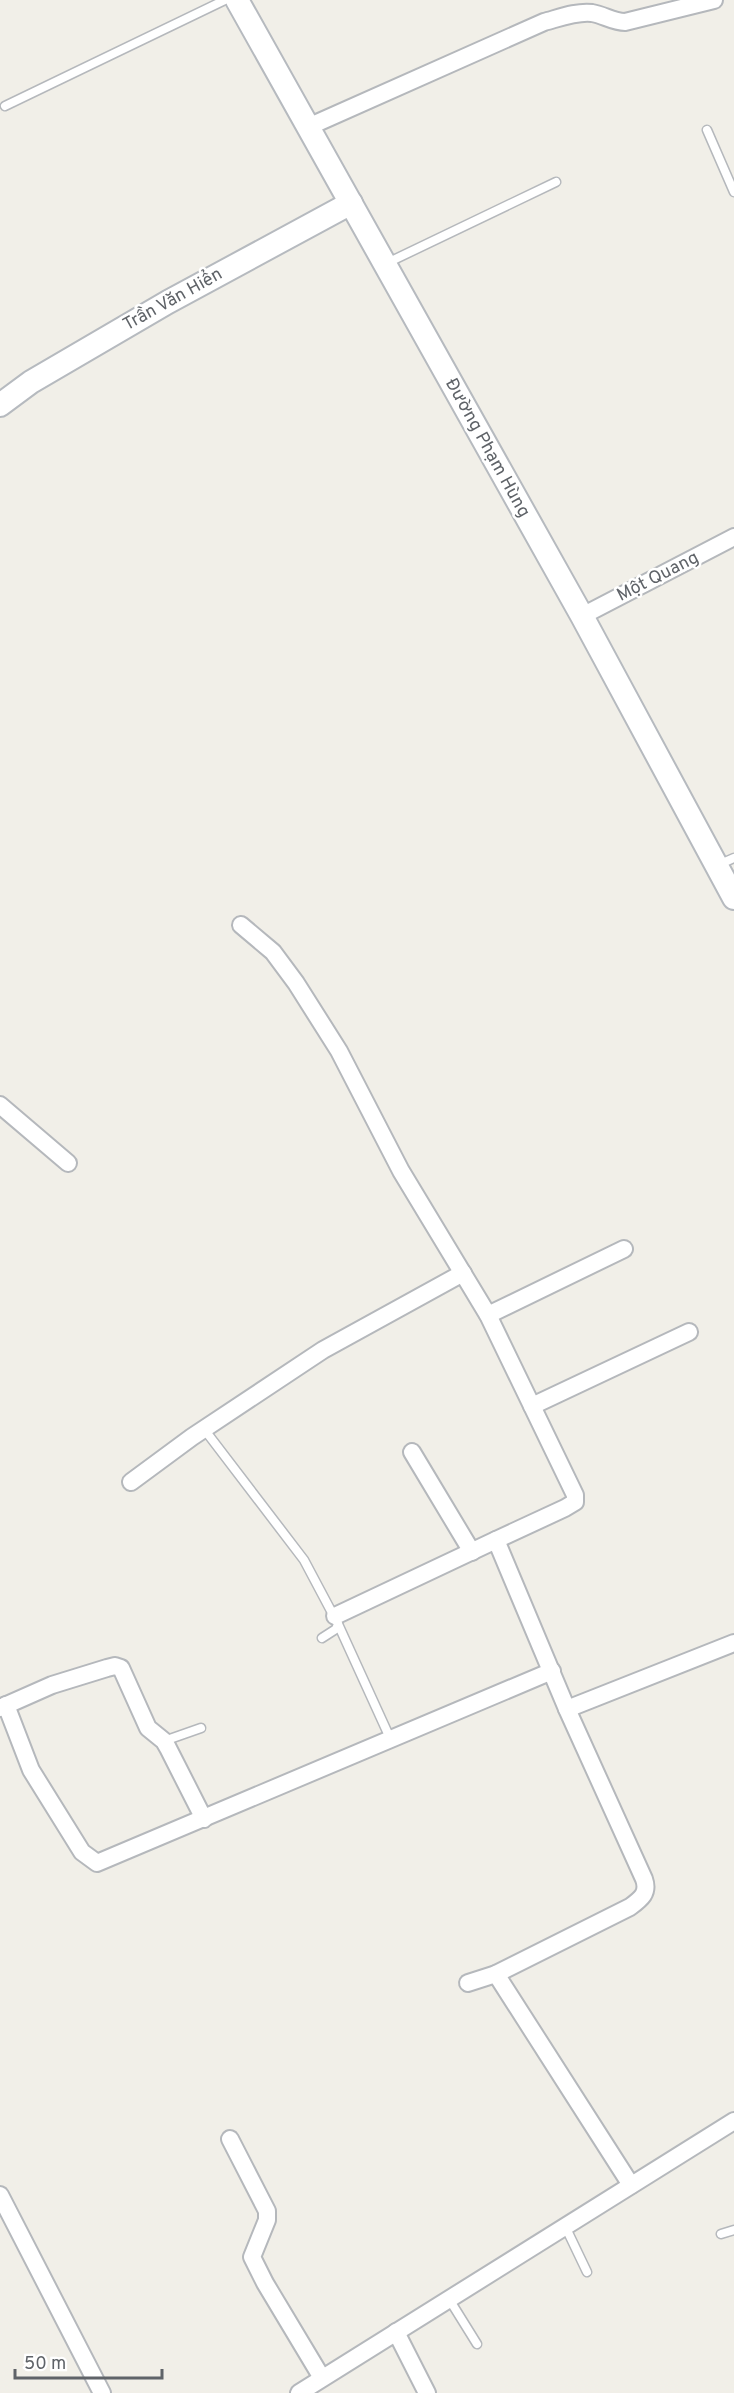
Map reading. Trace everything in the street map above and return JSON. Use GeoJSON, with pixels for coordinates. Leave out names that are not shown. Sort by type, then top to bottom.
{"type":"FeatureCollection","features":[{"type":"Feature","properties":{"kind":"main road","name":"Đường Phạm Hùng"},"geometry":{"type":"LineString","coordinates":[[237,0],[582,616],[726,862],[734,898]]}},
{"type":"Feature","properties":{"kind":"main road","name":"Trần Văn Hiển"},"geometry":{"type":"LineString","coordinates":[[0,405],[31,382],[173,300],[351,203]]}},
{"type":"Feature","properties":{"kind":"street"},"geometry":{"type":"LineString","coordinates":[[309,127],[544,22],[579,13],[591,13],[617,22],[625,22],[714,0]]}},
{"type":"Feature","properties":{"kind":"street","name":"Một Quang"},"geometry":{"type":"LineString","coordinates":[[582,616],[734,537]]}},
{"type":"Feature","properties":{"kind":"street"},"geometry":{"type":"LineString","coordinates":[[241,924],[273,952],[324,1026],[401,1171],[488,1315],[575,1495],[575,1502],[566,1509],[496,1540],[336,1620]]}},
{"type":"Feature","properties":{"kind":"street"},"geometry":{"type":"LineString","coordinates":[[0,1105],[68,1163]]}},
{"type":"Feature","properties":{"kind":"street"},"geometry":{"type":"LineString","coordinates":[[488,1315],[624,1249]]}},
{"type":"Feature","properties":{"kind":"street"},"geometry":{"type":"LineString","coordinates":[[131,1482],[204,1429],[323,1350],[463,1273]]}},
{"type":"Feature","properties":{"kind":"street"},"geometry":{"type":"LineString","coordinates":[[532,1406],[689,1332]]}},
{"type":"Feature","properties":{"kind":"street"},"geometry":{"type":"LineString","coordinates":[[412,1452],[472,1552]]}},
{"type":"Feature","properties":{"kind":"street"},"geometry":{"type":"LineString","coordinates":[[468,1983],[496,1974],[621,1912],[644,1895],[646,1888],[496,1540]]}},
{"type":"Feature","properties":{"kind":"street"},"geometry":{"type":"LineString","coordinates":[[567,1709],[734,1643]]}},
{"type":"Feature","properties":{"kind":"street"},"geometry":{"type":"LineString","coordinates":[[204,1819],[164,1741],[148,1728],[121,1668],[115,1666],[52,1685],[3,1707],[31,1770],[82,1852],[91,1861],[97,1863],[106,1861],[204,1819],[390,1738],[552,1671]]}},
{"type":"Feature","properties":{"kind":"street"},"geometry":{"type":"LineString","coordinates":[[496,1974],[631,2185]]}},
{"type":"Feature","properties":{"kind":"street"},"geometry":{"type":"LineString","coordinates":[[299,2393],[734,2121]]}},
{"type":"Feature","properties":{"kind":"street"},"geometry":{"type":"LineString","coordinates":[[230,2139],[267,2211],[267,2220],[252,2257],[322,2378]]}},
{"type":"Feature","properties":{"kind":"street"},"geometry":{"type":"LineString","coordinates":[[0,2195],[102,2393]]}},
{"type":"Feature","properties":{"kind":"street"},"geometry":{"type":"LineString","coordinates":[[396,2332],[427,2393]]}},
{"type":"Feature","properties":{"kind":"lane"},"geometry":{"type":"LineString","coordinates":[[5,106],[225,0]]}},
{"type":"Feature","properties":{"kind":"lane"},"geometry":{"type":"LineString","coordinates":[[707,130],[734,192]]}},
{"type":"Feature","properties":{"kind":"lane"},"geometry":{"type":"LineString","coordinates":[[384,264],[556,182]]}},
{"type":"Feature","properties":{"kind":"lane"},"geometry":{"type":"LineString","coordinates":[[204,1429],[304,1560],[336,1620],[390,1738]]}},
{"type":"Feature","properties":{"kind":"lane"},"geometry":{"type":"LineString","coordinates":[[321,1638],[336,1629],[336,1620]]}},
{"type":"Feature","properties":{"kind":"lane"},"geometry":{"type":"LineString","coordinates":[[164,1741],[201,1728]]}},
{"type":"Feature","properties":{"kind":"lane"},"geometry":{"type":"LineString","coordinates":[[565,2226],[587,2272]]}},
{"type":"Feature","properties":{"kind":"lane"},"geometry":{"type":"LineString","coordinates":[[721,2234],[734,2230]]}},
{"type":"Feature","properties":{"kind":"lane"},"geometry":{"type":"LineString","coordinates":[[449,2299],[477,2344]]}}]}
